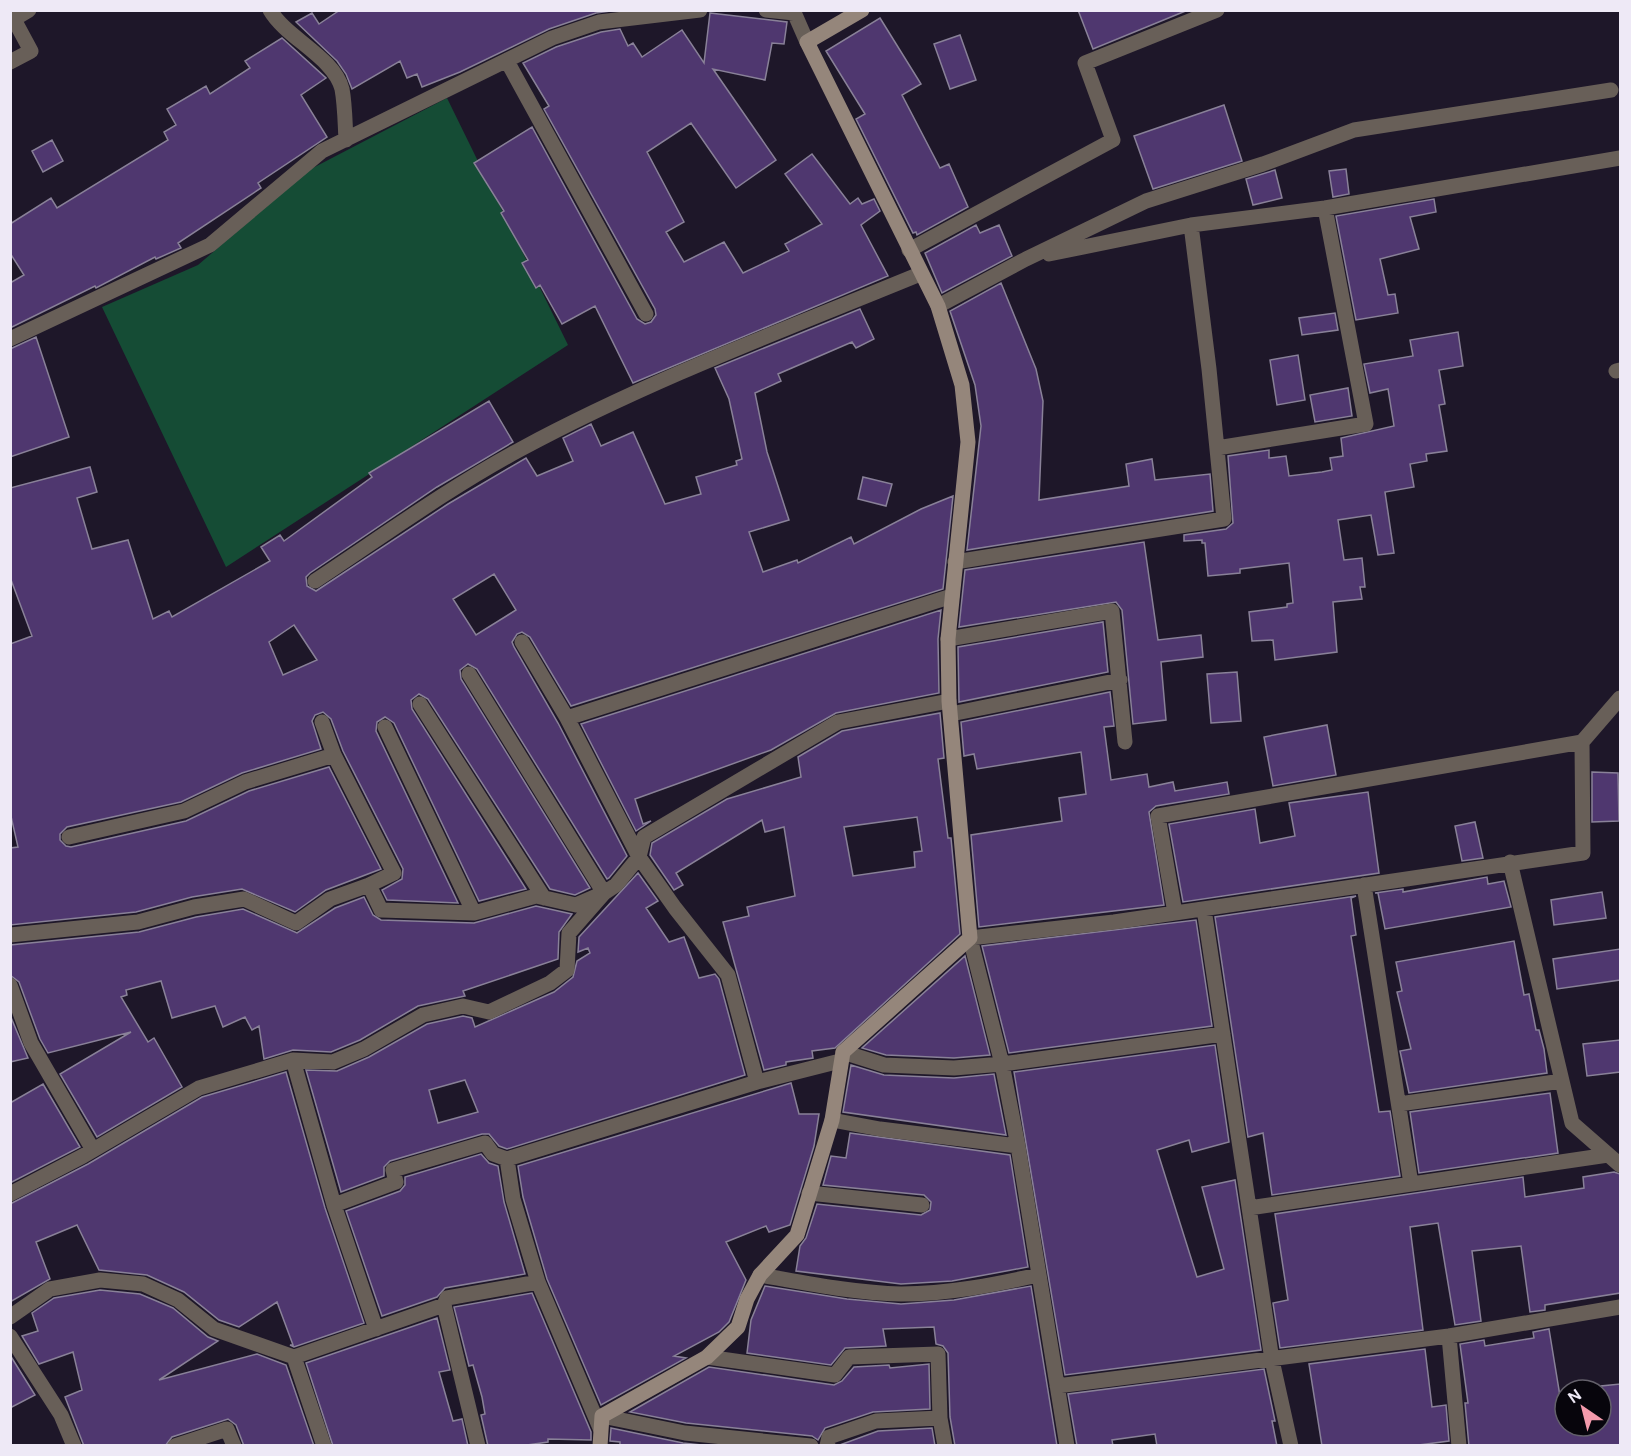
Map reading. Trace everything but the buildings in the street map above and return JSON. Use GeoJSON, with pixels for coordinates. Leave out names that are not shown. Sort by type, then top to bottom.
{"type":"FeatureCollection","features":[{"type":"Feature","properties":{"kind":"street"},"geometry":{"type":"LineString","coordinates":[[10,62],[32,51],[12,16],[29,10]]}},
{"type":"Feature","properties":{"kind":"street"},"geometry":{"type":"LineString","coordinates":[[270,10],[277,22],[320,56],[341,86],[346,140]]}},
{"type":"Feature","properties":{"kind":"street"},"geometry":{"type":"LineString","coordinates":[[10,339],[210,245],[322,151],[552,38],[599,22],[700,10]]}},
{"type":"Feature","properties":{"kind":"street"},"geometry":{"type":"LineString","coordinates":[[766,10],[793,12],[920,274],[938,306],[962,385],[968,442],[948,639],[956,804],[970,938],[1002,1064],[1018,1146],[1067,1446]]}},
{"type":"Feature","properties":{"kind":"street"},"geometry":{"type":"LineString","coordinates":[[807,42],[862,10]]}},
{"type":"Feature","properties":{"kind":"street"},"geometry":{"type":"LineString","coordinates":[[909,250],[1113,140],[1085,63],[1217,10]]}},
{"type":"Feature","properties":{"kind":"street"},"geometry":{"type":"LineString","coordinates":[[507,62],[646,314]]}},
{"type":"Feature","properties":{"kind":"street"},"geometry":{"type":"LineString","coordinates":[[938,306],[1026,259],[1146,201],[1263,164],[1354,129],[1611,90]]}},
{"type":"Feature","properties":{"kind":"street"},"geometry":{"type":"LineString","coordinates":[[1026,259],[1191,225],[1325,208],[1620,158]]}},
{"type":"Feature","properties":{"kind":"street"},"geometry":{"type":"LineString","coordinates":[[1217,448],[1366,424],[1325,208]]}},
{"type":"Feature","properties":{"kind":"street"},"geometry":{"type":"LineString","coordinates":[[955,562],[1224,519],[1191,225]]}},
{"type":"Feature","properties":{"kind":"street"},"geometry":{"type":"LineString","coordinates":[[315,581],[466,481],[554,432],[749,344],[920,274]]}},
{"type":"Feature","properties":{"kind":"street"},"geometry":{"type":"LineString","coordinates":[[567,718],[952,596]]}},
{"type":"Feature","properties":{"kind":"street"},"geometry":{"type":"LineString","coordinates":[[948,639],[1112,611],[1125,742]]}},
{"type":"Feature","properties":{"kind":"street"},"geometry":{"type":"LineString","coordinates":[[522,642],[567,718],[639,857],[675,908],[728,975],[757,1082]]}},
{"type":"Feature","properties":{"kind":"street"},"geometry":{"type":"LineString","coordinates":[[469,674],[604,893]]}},
{"type":"Feature","properties":{"kind":"street"},"geometry":{"type":"LineString","coordinates":[[369,885],[381,910],[474,913],[536,896],[576,905],[616,885],[639,857],[644,837],[838,722],[950,708],[1120,680]]}},
{"type":"Feature","properties":{"kind":"street"},"geometry":{"type":"LineString","coordinates":[[1175,913],[1158,816],[1582,742],[1620,698]]}},
{"type":"Feature","properties":{"kind":"street"},"geometry":{"type":"LineString","coordinates":[[420,704],[544,898]]}},
{"type":"Feature","properties":{"kind":"street"},"geometry":{"type":"LineString","coordinates":[[10,935],[138,922],[194,907],[244,898],[296,923],[330,899],[394,873],[334,755],[322,722]]}},
{"type":"Feature","properties":{"kind":"street"},"geometry":{"type":"LineString","coordinates":[[385,728],[474,913]]}},
{"type":"Feature","properties":{"kind":"street"},"geometry":{"type":"LineString","coordinates":[[333,1205],[396,1182],[393,1170],[485,1143],[494,1154],[507,1159],[841,1056],[970,938],[1204,909],[1583,853],[1582,742]]}},
{"type":"Feature","properties":{"kind":"street"},"geometry":{"type":"LineString","coordinates":[[69,837],[184,811],[245,782],[334,755]]}},
{"type":"Feature","properties":{"kind":"street"},"geometry":{"type":"LineString","coordinates":[[1510,862],[1572,1123],[1620,1166]]}},
{"type":"Feature","properties":{"kind":"street"},"geometry":{"type":"LineString","coordinates":[[1364,885],[1411,1184]]}},
{"type":"Feature","properties":{"kind":"street"},"geometry":{"type":"LineString","coordinates":[[10,1194],[93,1150],[199,1088],[292,1060],[333,1062],[364,1049],[423,1015],[463,1006],[489,1012],[550,983],[567,970],[569,933],[604,893]]}},
{"type":"Feature","properties":{"kind":"street"},"geometry":{"type":"LineString","coordinates":[[1204,909],[1272,1360],[1291,1446]]}},
{"type":"Feature","properties":{"kind":"street"},"geometry":{"type":"LineString","coordinates":[[10,985],[31,1043],[93,1150]]}},
{"type":"Feature","properties":{"kind":"street"},"geometry":{"type":"LineString","coordinates":[[841,1056],[884,1065],[954,1068],[1002,1064],[1223,1034]]}},
{"type":"Feature","properties":{"kind":"street"},"geometry":{"type":"LineString","coordinates":[[601,1422],[707,1357],[738,1327],[747,1299],[760,1275],[797,1235],[832,1120],[841,1056]]}},
{"type":"Feature","properties":{"kind":"street"},"geometry":{"type":"LineString","coordinates":[[292,1060],[333,1205],[376,1329]]}},
{"type":"Feature","properties":{"kind":"street"},"geometry":{"type":"LineString","coordinates":[[1398,1104],[1562,1081]]}},
{"type":"Feature","properties":{"kind":"street"},"geometry":{"type":"LineString","coordinates":[[832,1120],[880,1129],[1018,1146]]}},
{"type":"Feature","properties":{"kind":"street"},"geometry":{"type":"LineString","coordinates":[[1249,1208],[1608,1155]]}},
{"type":"Feature","properties":{"kind":"street"},"geometry":{"type":"LineString","coordinates":[[507,1159],[513,1199],[538,1282],[601,1422],[600,1446]]}},
{"type":"Feature","properties":{"kind":"street"},"geometry":{"type":"LineString","coordinates":[[809,1193],[922,1205]]}},
{"type":"Feature","properties":{"kind":"street"},"geometry":{"type":"LineString","coordinates":[[760,1275],[829,1287],[902,1294],[970,1289],[1038,1275]]}},
{"type":"Feature","properties":{"kind":"street"},"geometry":{"type":"LineString","coordinates":[[10,1317],[50,1289],[100,1280],[143,1284],[178,1300],[214,1329],[294,1357],[444,1305]]}},
{"type":"Feature","properties":{"kind":"street"},"geometry":{"type":"LineString","coordinates":[[477,1446],[444,1305],[447,1298],[538,1282]]}},
{"type":"Feature","properties":{"kind":"street"},"geometry":{"type":"LineString","coordinates":[[1057,1386],[1449,1336],[1620,1306]]}},
{"type":"Feature","properties":{"kind":"street"},"geometry":{"type":"LineString","coordinates":[[10,1336],[61,1415],[74,1446]]}},
{"type":"Feature","properties":{"kind":"street"},"geometry":{"type":"LineString","coordinates":[[1449,1336],[1459,1446]]}},
{"type":"Feature","properties":{"kind":"street"},"geometry":{"type":"LineString","coordinates":[[707,1357],[835,1376],[849,1357],[938,1354],[940,1418],[945,1446]]}},
{"type":"Feature","properties":{"kind":"street"},"geometry":{"type":"LineString","coordinates":[[294,1357],[324,1446]]}},
{"type":"Feature","properties":{"kind":"street"},"geometry":{"type":"LineString","coordinates":[[828,1443],[876,1421],[940,1418]]}},
{"type":"Feature","properties":{"kind":"street"},"geometry":{"type":"LineString","coordinates":[[601,1422],[811,1446]]}},
{"type":"Feature","properties":{"kind":"street"},"geometry":{"type":"LineString","coordinates":[[175,1446],[228,1429],[234,1446]]}},
{"type":"Feature","properties":{"kind":"green space"},"geometry":{"type":"Polygon","coordinates":[[[447,98],[568,345],[226,567],[102,307],[198,265],[309,170],[447,98]]]}}]}
